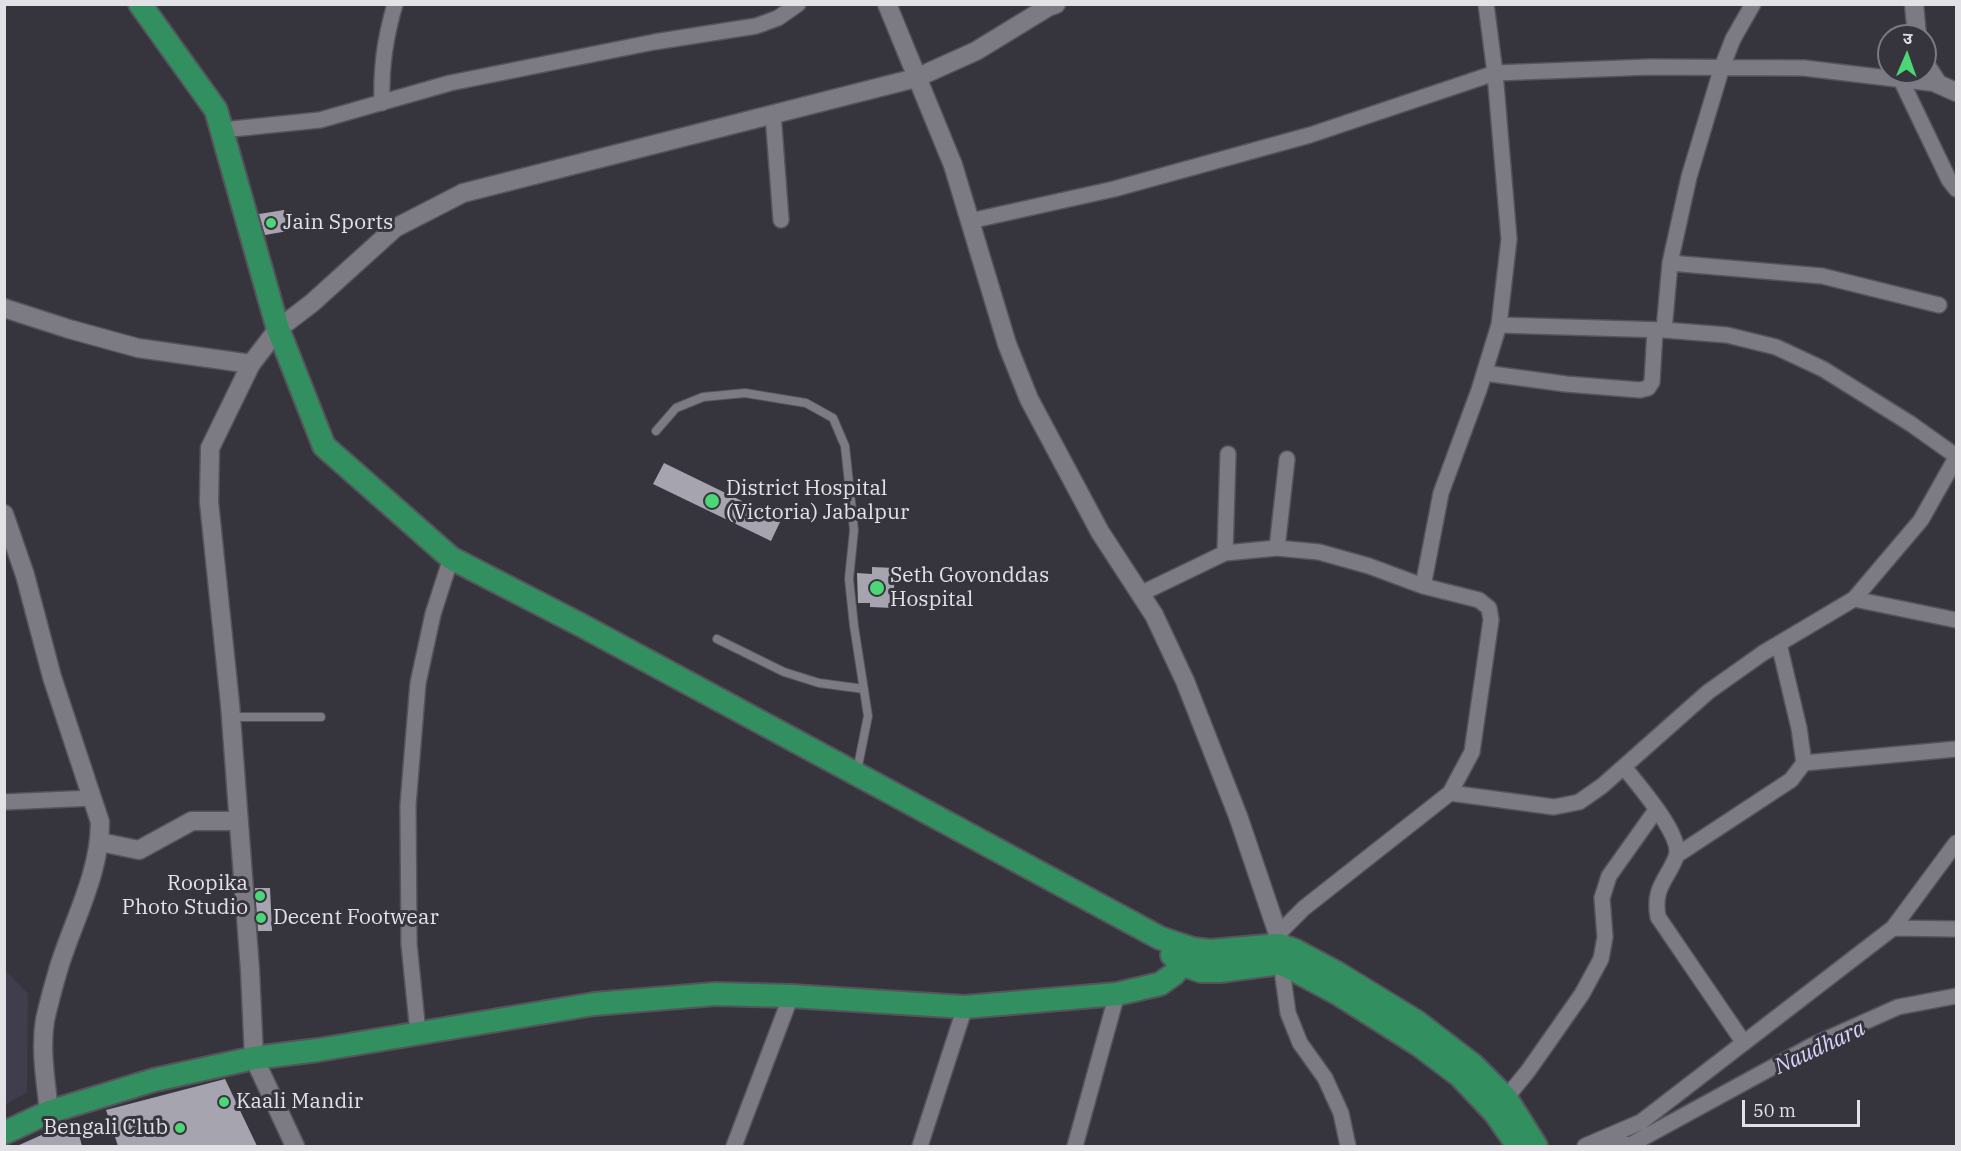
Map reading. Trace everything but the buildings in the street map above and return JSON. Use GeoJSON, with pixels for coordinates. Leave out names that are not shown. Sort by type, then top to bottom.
{"type":"FeatureCollection","features":[{"type":"Feature","properties":{"kind":"main road"},"geometry":{"type":"LineString","coordinates":[[140,4],[216,110],[278,329],[324,446],[452,558],[1160,938],[1168,952],[1187,957],[1202,971],[1220,971],[1280,947],[1337,993],[1419,1045],[1500,1105],[1536,1146]]}},
{"type":"Feature","properties":{"kind":"main road"},"geometry":{"type":"LineString","coordinates":[[4,1133],[49,1112],[154,1080],[254,1058],[594,1004],[716,994],[965,1006],[1117,994],[1160,984],[1174,974],[1187,957]]}},
{"type":"Feature","properties":{"kind":"main road"},"geometry":{"type":"LineString","coordinates":[[1500,1105],[1518,1146]]}},
{"type":"Feature","properties":{"kind":"street"},"geometry":{"type":"LineString","coordinates":[[382,103],[383,52],[395,4]]}},
{"type":"Feature","properties":{"kind":"street"},"geometry":{"type":"LineString","coordinates":[[222,130],[320,120],[450,83],[654,42],[756,26],[778,18],[798,4]]}},
{"type":"Feature","properties":{"kind":"street"},"geometry":{"type":"LineString","coordinates":[[887,4],[953,165],[1008,344],[1029,399],[1100,532],[1154,615],[1185,681],[1238,816],[1280,947],[1288,1013],[1300,1043],[1325,1078],[1341,1113],[1348,1146]]}},
{"type":"Feature","properties":{"kind":"street"},"geometry":{"type":"LineString","coordinates":[[295,1146],[254,1058],[250,970],[231,717],[208,502],[210,448],[251,364],[278,329],[312,303],[395,228],[463,193],[916,78],[976,51],[1056,4]]}},
{"type":"Feature","properties":{"kind":"street"},"geometry":{"type":"LineString","coordinates":[[1423,586],[1441,493],[1499,325],[1509,239],[1495,73],[1486,4]]}},
{"type":"Feature","properties":{"kind":"street"},"geometry":{"type":"LineString","coordinates":[[1484,373],[1566,384],[1640,390],[1648,388],[1652,382],[1670,263],[1689,177],[1722,67],[1733,39],[1753,4]]}},
{"type":"Feature","properties":{"kind":"street"},"geometry":{"type":"LineString","coordinates":[[1914,4],[1916,24]]}},
{"type":"Feature","properties":{"kind":"street"},"geometry":{"type":"LineString","coordinates":[[970,221],[1114,189],[1310,135],[1495,73],[1650,67],[1722,67],[1804,68],[1877,77]]}},
{"type":"Feature","properties":{"kind":"street"},"geometry":{"type":"LineString","coordinates":[[1902,84],[1949,180],[1956,189]]}},
{"type":"Feature","properties":{"kind":"street"},"geometry":{"type":"LineString","coordinates":[[1938,84],[1956,92]]}},
{"type":"Feature","properties":{"kind":"street"},"geometry":{"type":"LineString","coordinates":[[772,114],[781,220]]}},
{"type":"Feature","properties":{"kind":"street"},"geometry":{"type":"LineString","coordinates":[[1670,263],[1822,276],[1939,305]]}},
{"type":"Feature","properties":{"kind":"street"},"geometry":{"type":"LineString","coordinates":[[4,308],[138,348],[251,364]]}},
{"type":"Feature","properties":{"kind":"street"},"geometry":{"type":"LineString","coordinates":[[1450,793],[1554,807],[1579,802],[1602,786],[1708,692],[1779,644],[1854,599],[1921,520],[1956,457],[1911,424],[1823,369],[1776,348],[1727,335],[1659,330],[1499,325]]}},
{"type":"Feature","properties":{"kind":"street"},"geometry":{"type":"LineString","coordinates":[[1225,553],[1228,454]]}},
{"type":"Feature","properties":{"kind":"street"},"geometry":{"type":"LineString","coordinates":[[1277,548],[1287,459]]}},
{"type":"Feature","properties":{"kind":"street"},"geometry":{"type":"LineString","coordinates":[[4,514],[25,575],[52,677],[100,822],[100,842],[93,873],[59,967],[45,1021],[44,1063],[49,1112]]}},
{"type":"Feature","properties":{"kind":"street"},"geometry":{"type":"LineString","coordinates":[[1140,594],[1225,553],[1277,548],[1319,552],[1369,566],[1423,586],[1479,600],[1489,608],[1491,620],[1472,752],[1450,793],[1304,908],[1280,947]]}},
{"type":"Feature","properties":{"kind":"street"},"geometry":{"type":"LineString","coordinates":[[418,1033],[409,944],[408,805],[418,683],[433,615],[452,558]]}},
{"type":"Feature","properties":{"kind":"street"},"geometry":{"type":"LineString","coordinates":[[1854,599],[1956,620]]}},
{"type":"Feature","properties":{"kind":"street"},"geometry":{"type":"LineString","coordinates":[[1744,1043],[1658,917],[1655,902],[1661,883],[1677,855],[1791,780],[1804,763],[1799,728],[1779,644]]}},
{"type":"Feature","properties":{"kind":"street"},"geometry":{"type":"LineString","coordinates":[[1804,763],[1956,749]]}},
{"type":"Feature","properties":{"kind":"street"},"geometry":{"type":"LineString","coordinates":[[1624,766],[1677,842],[1677,855]]}},
{"type":"Feature","properties":{"kind":"street"},"geometry":{"type":"LineString","coordinates":[[4,802],[93,798]]}},
{"type":"Feature","properties":{"kind":"street"},"geometry":{"type":"LineString","coordinates":[[1500,1105],[1582,994],[1601,959],[1605,937],[1602,898],[1609,876],[1656,810]]}},
{"type":"Feature","properties":{"kind":"street"},"geometry":{"type":"LineString","coordinates":[[100,842],[139,850],[192,821],[239,821]]}},
{"type":"Feature","properties":{"kind":"street"},"geometry":{"type":"LineString","coordinates":[[1585,1146],[1641,1122],[1893,928],[1956,843]]}},
{"type":"Feature","properties":{"kind":"street"},"geometry":{"type":"LineString","coordinates":[[1893,928],[1956,929]]}},
{"type":"Feature","properties":{"kind":"street"},"geometry":{"type":"LineString","coordinates":[[1075,1146],[1117,994]]}},
{"type":"Feature","properties":{"kind":"street"},"geometry":{"type":"LineString","coordinates":[[737,1146],[791,996]]}},
{"type":"Feature","properties":{"kind":"street"},"geometry":{"type":"LineString","coordinates":[[1601,1140],[1630,1145],[1813,1045],[1898,1007],[1956,996]]}},
{"type":"Feature","properties":{"kind":"street"},"geometry":{"type":"LineString","coordinates":[[920,1146],[965,1006]]}},
{"type":"Feature","properties":{"kind":"lane"},"geometry":{"type":"LineString","coordinates":[[656,431],[676,408],[703,397],[745,393],[806,403],[833,418],[845,446],[854,530],[849,579],[867,716],[856,775]]}},
{"type":"Feature","properties":{"kind":"lane"},"geometry":{"type":"LineString","coordinates":[[717,639],[784,672],[819,682],[864,689]]}},
{"type":"Feature","properties":{"kind":"lane"},"geometry":{"type":"LineString","coordinates":[[231,717],[321,717]]}},
{"type":"Feature","properties":{"kind":"shaded area"},"geometry":{"type":"Polygon","coordinates":[[[5,970],[28,994],[27,1092],[5,1105],[5,970]]]}},
{"type":"Feature","properties":{"kind":"place","name":"Jain Sports"},"geometry":{"type":"Point","coordinates":[271,223]}},
{"type":"Feature","properties":{"kind":"place","name":"District Hospital (Victoria) Jabalpur"},"geometry":{"type":"Point","coordinates":[712,501]}},
{"type":"Feature","properties":{"kind":"place","name":"Seth Govonddas Hospital"},"geometry":{"type":"Point","coordinates":[877,588]}},
{"type":"Feature","properties":{"kind":"place","name":"Roopika Photo Studio"},"geometry":{"type":"Point","coordinates":[260,896]}},
{"type":"Feature","properties":{"kind":"place","name":"Decent Footwear"},"geometry":{"type":"Point","coordinates":[261,918]}},
{"type":"Feature","properties":{"kind":"place","name":"Kaali Mandir"},"geometry":{"type":"Point","coordinates":[224,1102]}},
{"type":"Feature","properties":{"kind":"place","name":"Bengali Club"},"geometry":{"type":"Point","coordinates":[180,1128]}},
{"type":"Feature","properties":{"kind":"water label","name":"Naudhara"},"geometry":{"type":"Point","coordinates":[1820,1048]}}]}
